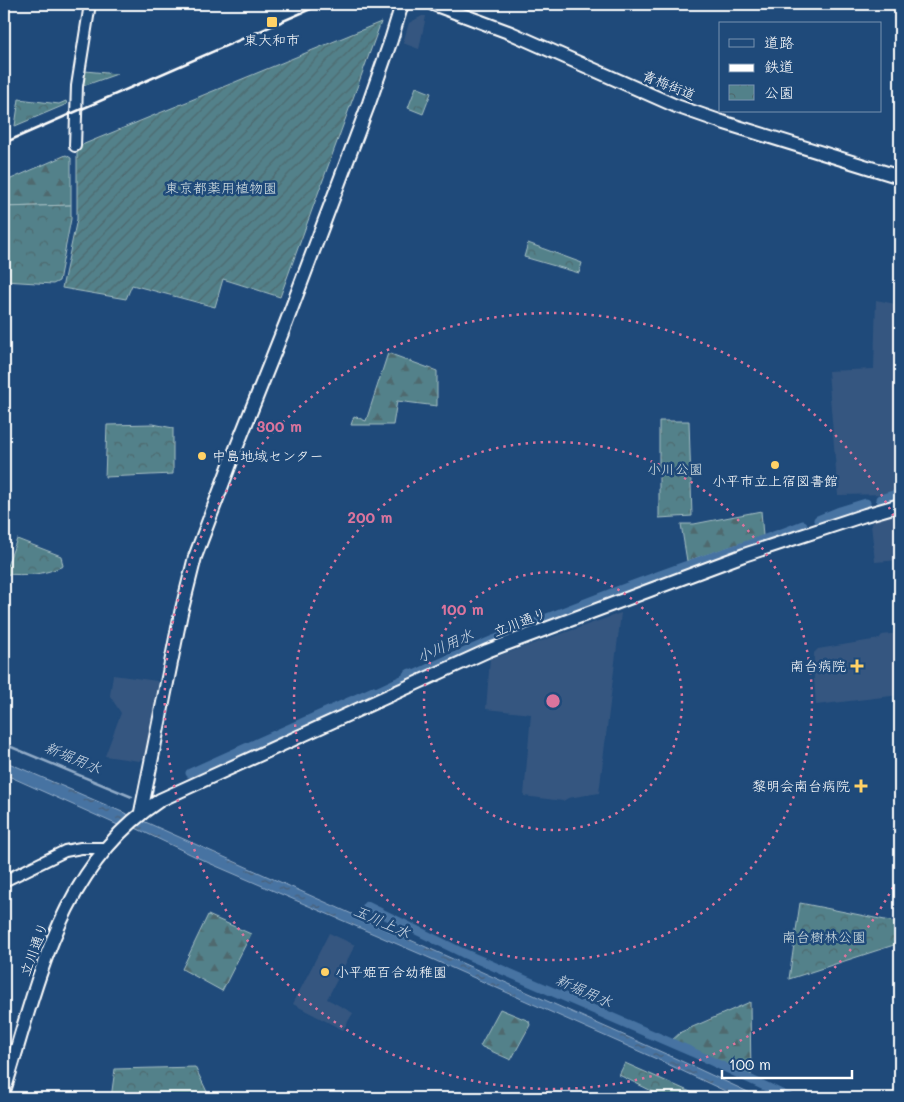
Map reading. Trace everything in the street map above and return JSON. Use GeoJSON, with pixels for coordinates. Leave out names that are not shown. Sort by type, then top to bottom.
{"type":"FeatureCollection","features":[{"type":"Feature","properties":{"kind":"main road"},"geometry":{"type":"LineString","coordinates":[[140,813],[181,613],[196,556],[369,102],[402,4]]}},
{"type":"Feature","properties":{"kind":"main road","name":"青梅街道"},"geometry":{"type":"LineString","coordinates":[[433,4],[511,33],[676,106],[724,123],[900,177]]}},
{"type":"Feature","properties":{"kind":"main road","name":"立川通り"},"geometry":{"type":"LineString","coordinates":[[4,1091],[53,937],[66,907],[86,871],[104,848],[140,813],[162,798],[487,651],[762,549],[865,514],[900,505]]}},
{"type":"Feature","properties":{"kind":"street"},"geometry":{"type":"LineString","coordinates":[[76,146],[77,86],[90,4]]}},
{"type":"Feature","properties":{"kind":"street"},"geometry":{"type":"LineString","coordinates":[[4,880],[65,851],[81,848],[104,848]]}},
{"type":"Feature","properties":{"kind":"shaded area"},"geometry":{"type":"Polygon","coordinates":[[[422,16],[426,16],[419,49],[403,43],[409,23],[422,16]]]}},
{"type":"Feature","properties":{"kind":"shaded area"},"geometry":{"type":"Polygon","coordinates":[[[876,300],[900,305],[899,491],[887,494],[838,495],[828,371],[874,369],[876,300]]]}},
{"type":"Feature","properties":{"kind":"shaded area"},"geometry":{"type":"Polygon","coordinates":[[[900,513],[900,560],[875,562],[871,524],[874,520],[900,513]]]}},
{"type":"Feature","properties":{"kind":"shaded area"},"geometry":{"type":"Polygon","coordinates":[[[621,613],[599,793],[568,798],[563,801],[524,796],[531,714],[486,709],[490,659],[621,613]]]}},
{"type":"Feature","properties":{"kind":"shaded area","name":"南台病院"},"geometry":{"type":"Polygon","coordinates":[[[900,633],[900,695],[816,705],[814,653],[818,649],[879,639],[882,635],[900,633]]]}},
{"type":"Feature","properties":{"kind":"shaded area"},"geometry":{"type":"Polygon","coordinates":[[[113,675],[157,681],[158,685],[144,757],[139,761],[105,756],[121,713],[110,696],[113,675]]]}},
{"type":"Feature","properties":{"kind":"shaded area","name":"小平姫百合幼稚園"},"geometry":{"type":"Polygon","coordinates":[[[329,933],[355,945],[327,999],[353,1013],[343,1030],[293,1004],[329,933]]]}},
{"type":"Feature","properties":{"kind":"green space","name":"東京都薬用植物園"},"geometry":{"type":"Polygon","coordinates":[[[381,22],[280,297],[223,279],[215,307],[132,285],[126,299],[62,288],[77,219],[77,147],[381,22]]]}},
{"type":"Feature","properties":{"kind":"green space"},"geometry":{"type":"Polygon","coordinates":[[[85,71],[117,74],[83,86],[85,71]]]}},
{"type":"Feature","properties":{"kind":"green space"},"geometry":{"type":"Polygon","coordinates":[[[416,87],[431,93],[423,114],[408,108],[416,87]]]}},
{"type":"Feature","properties":{"kind":"green space"},"geometry":{"type":"Polygon","coordinates":[[[19,99],[59,104],[66,101],[67,104],[15,126],[19,99]]]}},
{"type":"Feature","properties":{"kind":"green space"},"geometry":{"type":"Polygon","coordinates":[[[66,155],[71,158],[71,205],[4,207],[4,182],[66,155]]]}},
{"type":"Feature","properties":{"kind":"green space"},"geometry":{"type":"Polygon","coordinates":[[[71,205],[71,219],[59,281],[53,284],[4,281],[4,207],[71,205]]]}},
{"type":"Feature","properties":{"kind":"green space"},"geometry":{"type":"Polygon","coordinates":[[[528,243],[582,263],[579,273],[524,257],[528,243]]]}},
{"type":"Feature","properties":{"kind":"green space"},"geometry":{"type":"Polygon","coordinates":[[[388,353],[437,371],[437,406],[397,401],[393,425],[351,425],[354,416],[366,421],[388,353]]]}},
{"type":"Feature","properties":{"kind":"green space","name":"小川公園"},"geometry":{"type":"Polygon","coordinates":[[[659,421],[689,421],[692,516],[659,518],[659,421]]]}},
{"type":"Feature","properties":{"kind":"green space"},"geometry":{"type":"Polygon","coordinates":[[[153,424],[173,428],[173,474],[105,477],[107,425],[153,424]]]}},
{"type":"Feature","properties":{"kind":"green space"},"geometry":{"type":"Polygon","coordinates":[[[761,511],[763,536],[687,561],[681,524],[694,524],[761,511]]]}},
{"type":"Feature","properties":{"kind":"green space"},"geometry":{"type":"Polygon","coordinates":[[[17,539],[61,556],[63,566],[27,575],[4,574],[17,539]]]}},
{"type":"Feature","properties":{"kind":"green space","name":"南台樹林公園"},"geometry":{"type":"Polygon","coordinates":[[[800,903],[900,923],[900,943],[789,979],[800,903]]]}},
{"type":"Feature","properties":{"kind":"green space"},"geometry":{"type":"Polygon","coordinates":[[[208,915],[251,934],[222,991],[182,969],[208,915]]]}},
{"type":"Feature","properties":{"kind":"green space"},"geometry":{"type":"Polygon","coordinates":[[[750,1002],[751,1078],[671,1041],[681,1032],[750,1002]]]}},
{"type":"Feature","properties":{"kind":"green space"},"geometry":{"type":"Polygon","coordinates":[[[500,1009],[529,1021],[530,1025],[511,1060],[480,1046],[500,1009]]]}},
{"type":"Feature","properties":{"kind":"green space"},"geometry":{"type":"Polygon","coordinates":[[[625,1063],[704,1098],[666,1098],[619,1075],[625,1063]]]}},
{"type":"Feature","properties":{"kind":"green space"},"geometry":{"type":"Polygon","coordinates":[[[195,1067],[210,1098],[111,1098],[115,1069],[195,1067]]]}},
{"type":"Feature","properties":{"kind":"water"},"geometry":{"type":"Polygon","coordinates":[[[4,761],[150,824],[761,1098],[740,1098],[425,956],[209,863],[125,823],[120,826],[4,774],[4,761]]]}},
{"type":"Feature","properties":{"kind":"waterway","name":"小川用水"},"geometry":{"type":"LineString","coordinates":[[880,499],[900,493]]}},
{"type":"Feature","properties":{"kind":"waterway","name":"小川用水"},"geometry":{"type":"LineString","coordinates":[[818,520],[866,503]]}},
{"type":"Feature","properties":{"kind":"waterway","name":"小川用水"},"geometry":{"type":"LineString","coordinates":[[190,773],[373,691],[374,693],[406,678],[410,673],[414,675],[515,631],[616,591],[803,525]]}},
{"type":"Feature","properties":{"kind":"waterway","name":"新堀用水"},"geometry":{"type":"LineString","coordinates":[[4,744],[132,797]]}},
{"type":"Feature","properties":{"kind":"waterway","name":"新堀用水"},"geometry":{"type":"LineString","coordinates":[[367,906],[463,953],[692,1052],[790,1098]]}},
{"type":"Feature","properties":{"kind":"railway"},"geometry":{"type":"LineString","coordinates":[[4,143],[322,4]]}},
{"type":"Feature","properties":{"kind":"place","name":"東大和市"},"geometry":{"type":"Point","coordinates":[272,22]}},
{"type":"Feature","properties":{"kind":"place","name":"中島地域センター"},"geometry":{"type":"Point","coordinates":[202,456]}},
{"type":"Feature","properties":{"kind":"place","name":"小平市立上宿図書館"},"geometry":{"type":"Point","coordinates":[775,465]}},
{"type":"Feature","properties":{"kind":"place","name":"南台病院"},"geometry":{"type":"Point","coordinates":[857,666]}},
{"type":"Feature","properties":{"kind":"place","name":"黎明会南台病院"},"geometry":{"type":"Point","coordinates":[861,786]}},
{"type":"Feature","properties":{"kind":"place","name":"小平姫百合幼稚園"},"geometry":{"type":"Point","coordinates":[325,972]}},
{"type":"Feature","properties":{"kind":"water label","name":"玉川上水"},"geometry":{"type":"Point","coordinates":[382,922]}}]}
